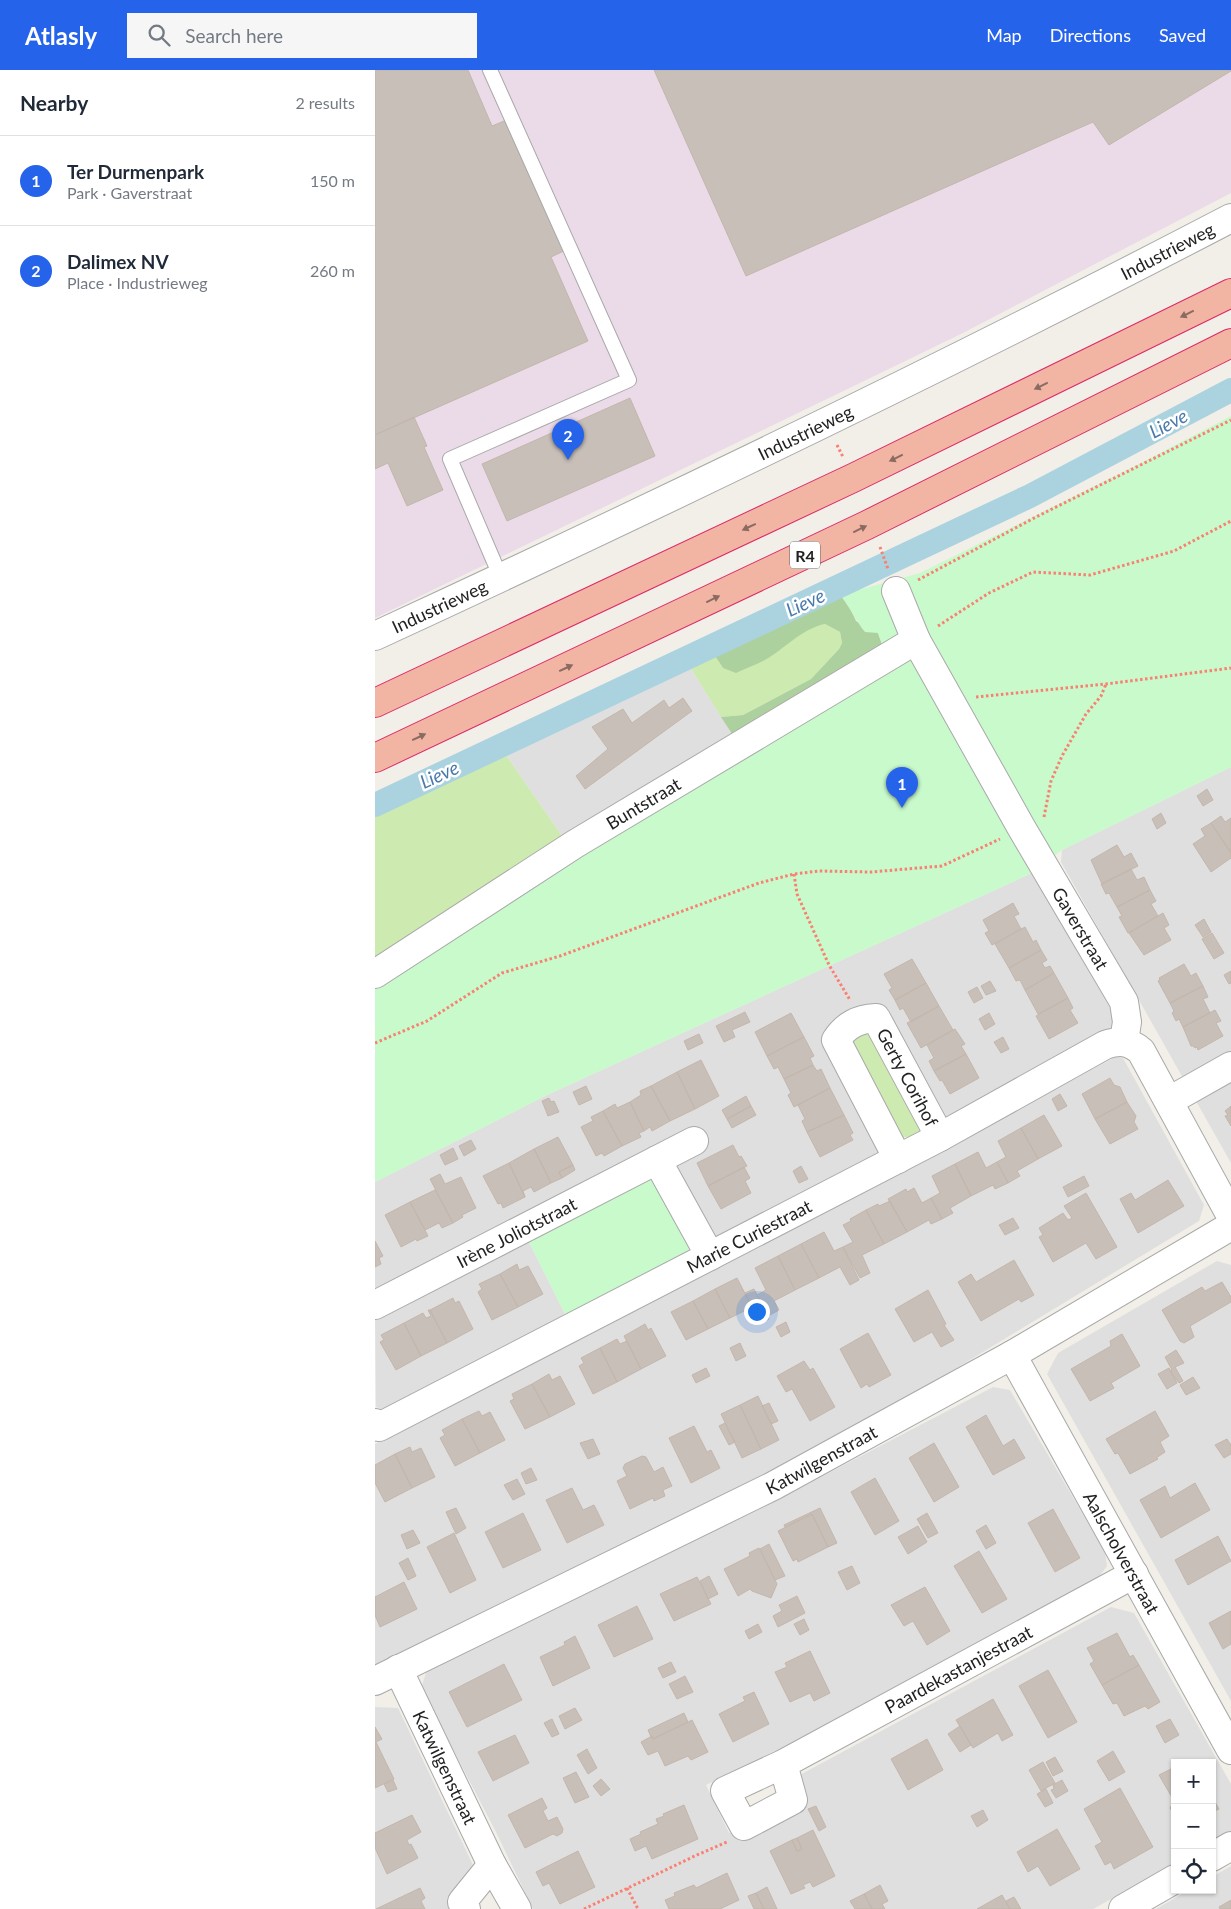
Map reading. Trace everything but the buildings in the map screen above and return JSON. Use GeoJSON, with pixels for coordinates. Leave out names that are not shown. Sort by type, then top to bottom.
{"type":"FeatureCollection","features":[{"type":"Feature","properties":{"kind":"highway"},"geometry":{"type":"LineString","coordinates":[[375,703],[853,478],[1231,293]]}},
{"type":"Feature","properties":{"kind":"highway","name":"R4"},"geometry":{"type":"LineString","coordinates":[[375,758],[867,525],[1231,343]]}},
{"type":"Feature","properties":{"kind":"street","name":"Industrieweg"},"geometry":{"type":"LineString","coordinates":[[375,636],[587,538],[1065,304],[1231,218]]}},
{"type":"Feature","properties":{"kind":"street","name":"Gaverstraat"},"geometry":{"type":"LineString","coordinates":[[895,592],[916,640],[1025,835],[1124,1002],[1127,1022],[1124,1041]]}},
{"type":"Feature","properties":{"kind":"street","name":"Buntstraat"},"geometry":{"type":"LineString","coordinates":[[375,974],[575,844],[916,640]]}},
{"type":"Feature","properties":{"kind":"street","name":"Gerty Corihof"},"geometry":{"type":"LineString","coordinates":[[898,1159],[836,1040],[842,1031],[852,1024],[861,1020],[876,1018],[940,1137]]}},
{"type":"Feature","properties":{"kind":"street"},"geometry":{"type":"LineString","coordinates":[[1124,1041],[1133,1044],[1141,1051],[1231,1216]]}},
{"type":"Feature","properties":{"kind":"street","name":"Marie Curiestraat"},"geometry":{"type":"LineString","coordinates":[[375,1423],[379,1427],[940,1137],[1105,1045],[1124,1041]]}},
{"type":"Feature","properties":{"kind":"street"},"geometry":{"type":"LineString","coordinates":[[1169,1101],[1231,1066]]}},
{"type":"Feature","properties":{"kind":"street","name":"Irène Joliotstraat"},"geometry":{"type":"LineString","coordinates":[[375,1305],[694,1141]]}},
{"type":"Feature","properties":{"kind":"street"},"geometry":{"type":"LineString","coordinates":[[657,1160],[710,1256]]}},
{"type":"Feature","properties":{"kind":"street","name":"Katwilgenstraat"},"geometry":{"type":"LineString","coordinates":[[517,1909],[387,1675],[773,1486],[1012,1356],[1231,1226]]}},
{"type":"Feature","properties":{"kind":"street","name":"Aalscholverstraat"},"geometry":{"type":"LineString","coordinates":[[1012,1356],[1231,1750]]}},
{"type":"Feature","properties":{"kind":"street","name":"Paardekastanjestraat"},"geometry":{"type":"LineString","coordinates":[[744,1826],[725,1791],[783,1764],[1134,1574]]}},
{"type":"Feature","properties":{"kind":"street"},"geometry":{"type":"LineString","coordinates":[[744,1826],[793,1800],[783,1764]]}},
{"type":"Feature","properties":{"kind":"street"},"geometry":{"type":"LineString","coordinates":[[1216,1855],[1231,1846]]}},
{"type":"Feature","properties":{"kind":"street"},"geometry":{"type":"LineString","coordinates":[[466,1909],[462,1902],[492,1865]]}},
{"type":"Feature","properties":{"kind":"street"},"geometry":{"type":"LineString","coordinates":[[1123,1909],[1171,1881]]}},
{"type":"Feature","properties":{"kind":"lane"},"geometry":{"type":"LineString","coordinates":[[490,70],[629,380],[450,459],[501,578]]}},
{"type":"Feature","properties":{"kind":"path"},"geometry":{"type":"LineString","coordinates":[[895,592],[1036,517],[1231,420]]}},
{"type":"Feature","properties":{"kind":"path"},"geometry":{"type":"LineString","coordinates":[[916,640],[989,593],[1033,572],[1091,575],[1174,551],[1231,522]]}},
{"type":"Feature","properties":{"kind":"path"},"geometry":{"type":"LineString","coordinates":[[951,701],[1231,668]]}},
{"type":"Feature","properties":{"kind":"path"},"geometry":{"type":"LineString","coordinates":[[375,1043],[427,1021],[502,973],[560,956],[759,883],[794,874],[819,871],[871,872],[942,866],[1025,835],[1038,836],[1051,781],[1062,756],[1086,714],[1101,696],[1107,684]]}},
{"type":"Feature","properties":{"kind":"path"},"geometry":{"type":"LineString","coordinates":[[794,874],[797,894],[829,965],[861,1020]]}},
{"type":"Feature","properties":{"kind":"path"},"geometry":{"type":"LineString","coordinates":[[584,1909],[699,1854],[738,1838],[744,1826]]}},
{"type":"Feature","properties":{"kind":"path"},"geometry":{"type":"LineString","coordinates":[[627,1888],[638,1909]]}},
{"type":"Feature","properties":{"kind":"shaded area"},"geometry":{"type":"Polygon","coordinates":[[[375,70],[1231,70],[1231,193],[963,333],[375,618],[375,70]]]}},
{"type":"Feature","properties":{"kind":"shaded area"},"geometry":{"type":"Polygon","coordinates":[[[690,667],[734,737],[562,836],[506,755],[690,667]]]}},
{"type":"Feature","properties":{"kind":"shaded area"},"geometry":{"type":"Polygon","coordinates":[[[1231,767],[1231,1163],[1061,862],[1062,850],[1231,767]]]}},
{"type":"Feature","properties":{"kind":"shaded area"},"geometry":{"type":"Polygon","coordinates":[[[1032,873],[1115,1017],[1110,1033],[951,1119],[940,1117],[882,1143],[878,1160],[723,1239],[708,1234],[677,1174],[678,1158],[708,1143],[703,1131],[375,1299],[375,1182],[547,1095],[1032,873]]]}},
{"type":"Feature","properties":{"kind":"shaded area"},"geometry":{"type":"Polygon","coordinates":[[[1117,1056],[1123,1058],[1204,1205],[1199,1221],[922,1389],[748,1487],[375,1668],[375,1444],[914,1166],[1117,1056]]]}},
{"type":"Feature","properties":{"kind":"shaded area"},"geometry":{"type":"Polygon","coordinates":[[[526,1236],[568,1320],[392,1412],[376,1407],[375,1313],[526,1236]]]}},
{"type":"Feature","properties":{"kind":"shaded area"},"geometry":{"type":"Polygon","coordinates":[[[1217,1261],[1231,1265],[1231,1701],[1047,1374],[1058,1353],[1217,1261]]]}},
{"type":"Feature","properties":{"kind":"shaded area"},"geometry":{"type":"Polygon","coordinates":[[[993,1387],[1010,1390],[1105,1552],[1107,1566],[1099,1577],[1002,1632],[856,1711],[706,1785],[729,1833],[750,1836],[805,1807],[796,1777],[1111,1607],[1134,1613],[1231,1784],[1231,1833],[1216,1842],[1216,1759],[1171,1759],[1171,1866],[1093,1909],[533,1909],[495,1830],[421,1688],[427,1670],[756,1511],[993,1387]]]}},
{"type":"Feature","properties":{"kind":"shaded area"},"geometry":{"type":"Polygon","coordinates":[[[375,1707],[398,1708],[474,1867],[448,1905],[450,1909],[375,1909],[375,1707]]]}},
{"type":"Feature","properties":{"kind":"shaded area"},"geometry":{"type":"Polygon","coordinates":[[[1231,1866],[1231,1909],[1156,1909],[1182,1894],[1216,1894],[1216,1875],[1231,1866]]]}},
{"type":"Feature","properties":{"kind":"green space"},"geometry":{"type":"Polygon","coordinates":[[[1231,416],[1231,767],[1062,850],[1032,873],[547,1095],[375,1182],[375,985],[883,647],[878,633],[865,632],[840,595],[920,573],[1231,416]]]}},
{"type":"Feature","properties":{"kind":"green space"},"geometry":{"type":"Polygon","coordinates":[[[840,595],[849,605],[856,621],[878,633],[883,647],[734,737],[721,717],[743,715],[811,679],[839,649],[842,643],[840,632],[825,624],[816,626],[801,634],[765,660],[736,673],[723,668],[715,656],[829,598],[840,595]]]}},
{"type":"Feature","properties":{"kind":"green space"},"geometry":{"type":"Polygon","coordinates":[[[825,624],[840,632],[842,643],[839,649],[811,679],[743,715],[721,717],[690,667],[715,656],[723,668],[815,626],[825,624]]]}},
{"type":"Feature","properties":{"kind":"green space"},"geometry":{"type":"Polygon","coordinates":[[[506,755],[562,836],[375,959],[375,816],[506,755]]]}},
{"type":"Feature","properties":{"kind":"green space"},"geometry":{"type":"Polygon","coordinates":[[[875,1031],[925,1125],[920,1132],[913,1136],[898,1137],[849,1036],[875,1031]]]}},
{"type":"Feature","properties":{"kind":"green space"},"geometry":{"type":"Polygon","coordinates":[[[642,1177],[655,1179],[688,1235],[689,1256],[568,1320],[526,1236],[642,1177]]]}},
{"type":"Feature","properties":{"kind":"waterway","name":"Lieve"},"geometry":{"type":"LineString","coordinates":[[375,805],[1030,496],[1231,390]]}},
{"type":"Feature","properties":{"kind":"place","name":"Dalimex NV"},"geometry":{"type":"Point","coordinates":[568,460]}},
{"type":"Feature","properties":{"kind":"place","name":"Ter Durmenpark"},"geometry":{"type":"Point","coordinates":[902,808]}}]}
